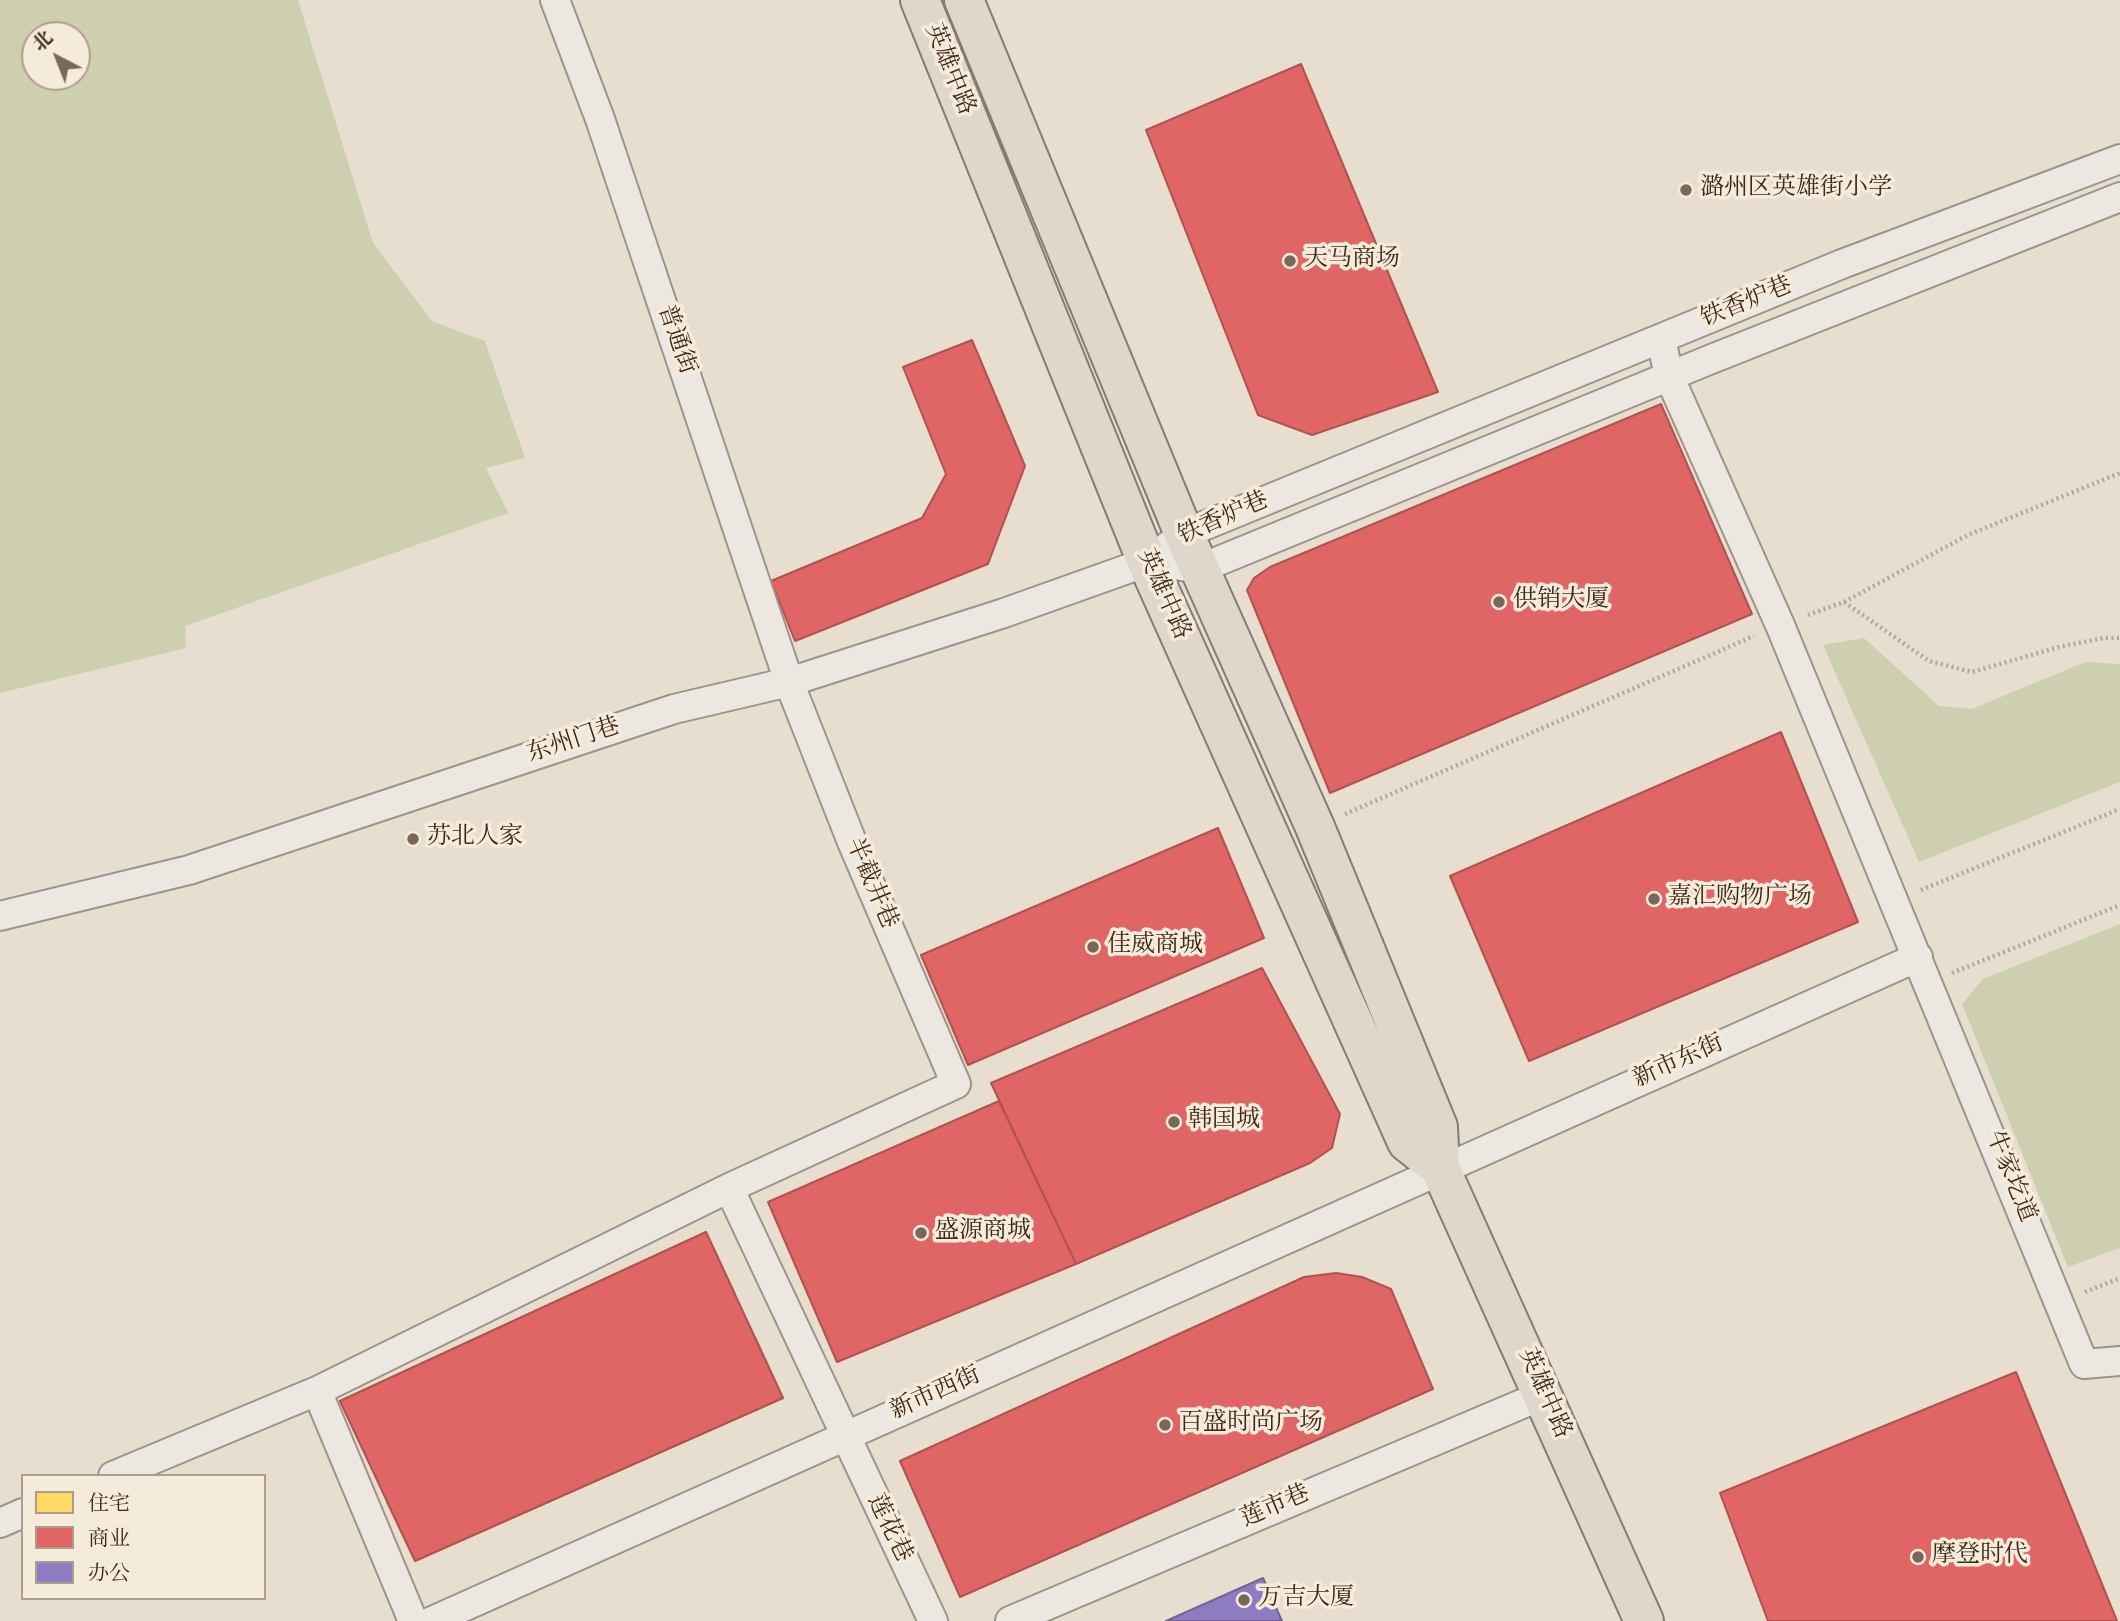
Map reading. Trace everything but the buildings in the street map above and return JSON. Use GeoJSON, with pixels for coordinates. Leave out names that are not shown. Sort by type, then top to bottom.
{"type":"FeatureCollection","features":[{"type":"Feature","properties":{"kind":"main road","name":"英雄中路"},"geometry":{"type":"LineString","coordinates":[[920,0],[1147,562],[1406,1142],[1440,1168]]}},
{"type":"Feature","properties":{"kind":"main road","name":"英雄中路"},"geometry":{"type":"LineString","coordinates":[[964,0],[1184,534],[1315,827],[1438,1127],[1440,1168],[1644,1621]]}},
{"type":"Feature","properties":{"kind":"street","name":"普通街"},"geometry":{"type":"LineString","coordinates":[[555,0],[600,119],[789,681]]}},
{"type":"Feature","properties":{"kind":"street","name":"铁香炉巷"},"geometry":{"type":"LineString","coordinates":[[1147,562],[1184,534],[1842,264],[2120,159]]}},
{"type":"Feature","properties":{"kind":"street","name":"铁香炉巷"},"geometry":{"type":"LineString","coordinates":[[1147,562],[1199,569],[1670,376],[2120,197]]}},
{"type":"Feature","properties":{"kind":"street","name":"牛家圪道"},"geometry":{"type":"LineString","coordinates":[[1661,339],[1670,376],[1780,625],[2084,1364],[2120,1360]]}},
{"type":"Feature","properties":{"kind":"street","name":"东州门巷"},"geometry":{"type":"LineString","coordinates":[[0,916],[188,870],[674,709],[789,681],[1004,613],[1147,562]]}},
{"type":"Feature","properties":{"kind":"street","name":"半截井巷"},"geometry":{"type":"LineString","coordinates":[[729,1188],[956,1084],[852,842],[789,681]]}},
{"type":"Feature","properties":{"kind":"street","name":"新市东街"},"geometry":{"type":"LineString","coordinates":[[1440,1168],[1918,957]]}},
{"type":"Feature","properties":{"kind":"street","name":"新市西街"},"geometry":{"type":"LineString","coordinates":[[432,1621],[1440,1168]]}},
{"type":"Feature","properties":{"kind":"street"},"geometry":{"type":"LineString","coordinates":[[118,1474],[317,1391],[729,1188]]}},
{"type":"Feature","properties":{"kind":"street","name":"莲花巷"},"geometry":{"type":"LineString","coordinates":[[729,1188],[933,1621]]}},
{"type":"Feature","properties":{"kind":"street"},"geometry":{"type":"LineString","coordinates":[[317,1391],[413,1621]]}},
{"type":"Feature","properties":{"kind":"street","name":"莲市巷"},"geometry":{"type":"LineString","coordinates":[[1010,1621],[1543,1395]]}},
{"type":"Feature","properties":{"kind":"street"},"geometry":{"type":"LineString","coordinates":[[0,1523],[21,1514]]}},
{"type":"Feature","properties":{"kind":"path"},"geometry":{"type":"LineString","coordinates":[[1315,827],[1780,625],[1844,601],[1968,535],[2120,473]]}},
{"type":"Feature","properties":{"kind":"path"},"geometry":{"type":"LineString","coordinates":[[1844,601],[1929,661],[1972,673],[2059,647],[2104,638],[2120,638]]}},
{"type":"Feature","properties":{"kind":"path"},"geometry":{"type":"LineString","coordinates":[[1894,901],[2120,809]]}},
{"type":"Feature","properties":{"kind":"path"},"geometry":{"type":"LineString","coordinates":[[1929,983],[2120,905]]}},
{"type":"Feature","properties":{"kind":"path"},"geometry":{"type":"LineString","coordinates":[[2060,1301],[2120,1278]]}},
{"type":"Feature","properties":{"kind":"green space"},"geometry":{"type":"Polygon","coordinates":[[[0,0],[298,0],[373,243],[432,321],[485,341],[525,458],[486,468],[508,513],[185,626],[186,648],[0,693],[0,0]]]}},
{"type":"Feature","properties":{"kind":"green space"},"geometry":{"type":"Polygon","coordinates":[[[1864,638],[1939,706],[1972,709],[2085,662],[2120,664],[2120,782],[1919,862],[1823,645],[1864,638]]]}},
{"type":"Feature","properties":{"kind":"green space"},"geometry":{"type":"Polygon","coordinates":[[[2120,924],[2120,1248],[2068,1267],[1962,1004],[1983,979],[2120,924]]]}},
{"type":"Feature","properties":{"kind":"place","name":"潞州区英雄街小学"},"geometry":{"type":"Point","coordinates":[1686,190]}},
{"type":"Feature","properties":{"kind":"place","name":"天马商场"},"geometry":{"type":"Point","coordinates":[1290,261]}},
{"type":"Feature","properties":{"kind":"place","name":"供销大厦"},"geometry":{"type":"Point","coordinates":[1499,602]}},
{"type":"Feature","properties":{"kind":"place","name":"苏北人家"},"geometry":{"type":"Point","coordinates":[413,839]}},
{"type":"Feature","properties":{"kind":"place","name":"嘉汇购物广场"},"geometry":{"type":"Point","coordinates":[1654,899]}},
{"type":"Feature","properties":{"kind":"place","name":"佳威商城"},"geometry":{"type":"Point","coordinates":[1093,947]}},
{"type":"Feature","properties":{"kind":"place","name":"韩国城"},"geometry":{"type":"Point","coordinates":[1174,1122]}},
{"type":"Feature","properties":{"kind":"place","name":"盛源商城"},"geometry":{"type":"Point","coordinates":[921,1233]}},
{"type":"Feature","properties":{"kind":"place","name":"百盛时尚广场"},"geometry":{"type":"Point","coordinates":[1165,1425]}},
{"type":"Feature","properties":{"kind":"place","name":"摩登时代"},"geometry":{"type":"Point","coordinates":[1918,1557]}},
{"type":"Feature","properties":{"kind":"place","name":"万吉大厦"},"geometry":{"type":"Point","coordinates":[1244,1600]}}]}
